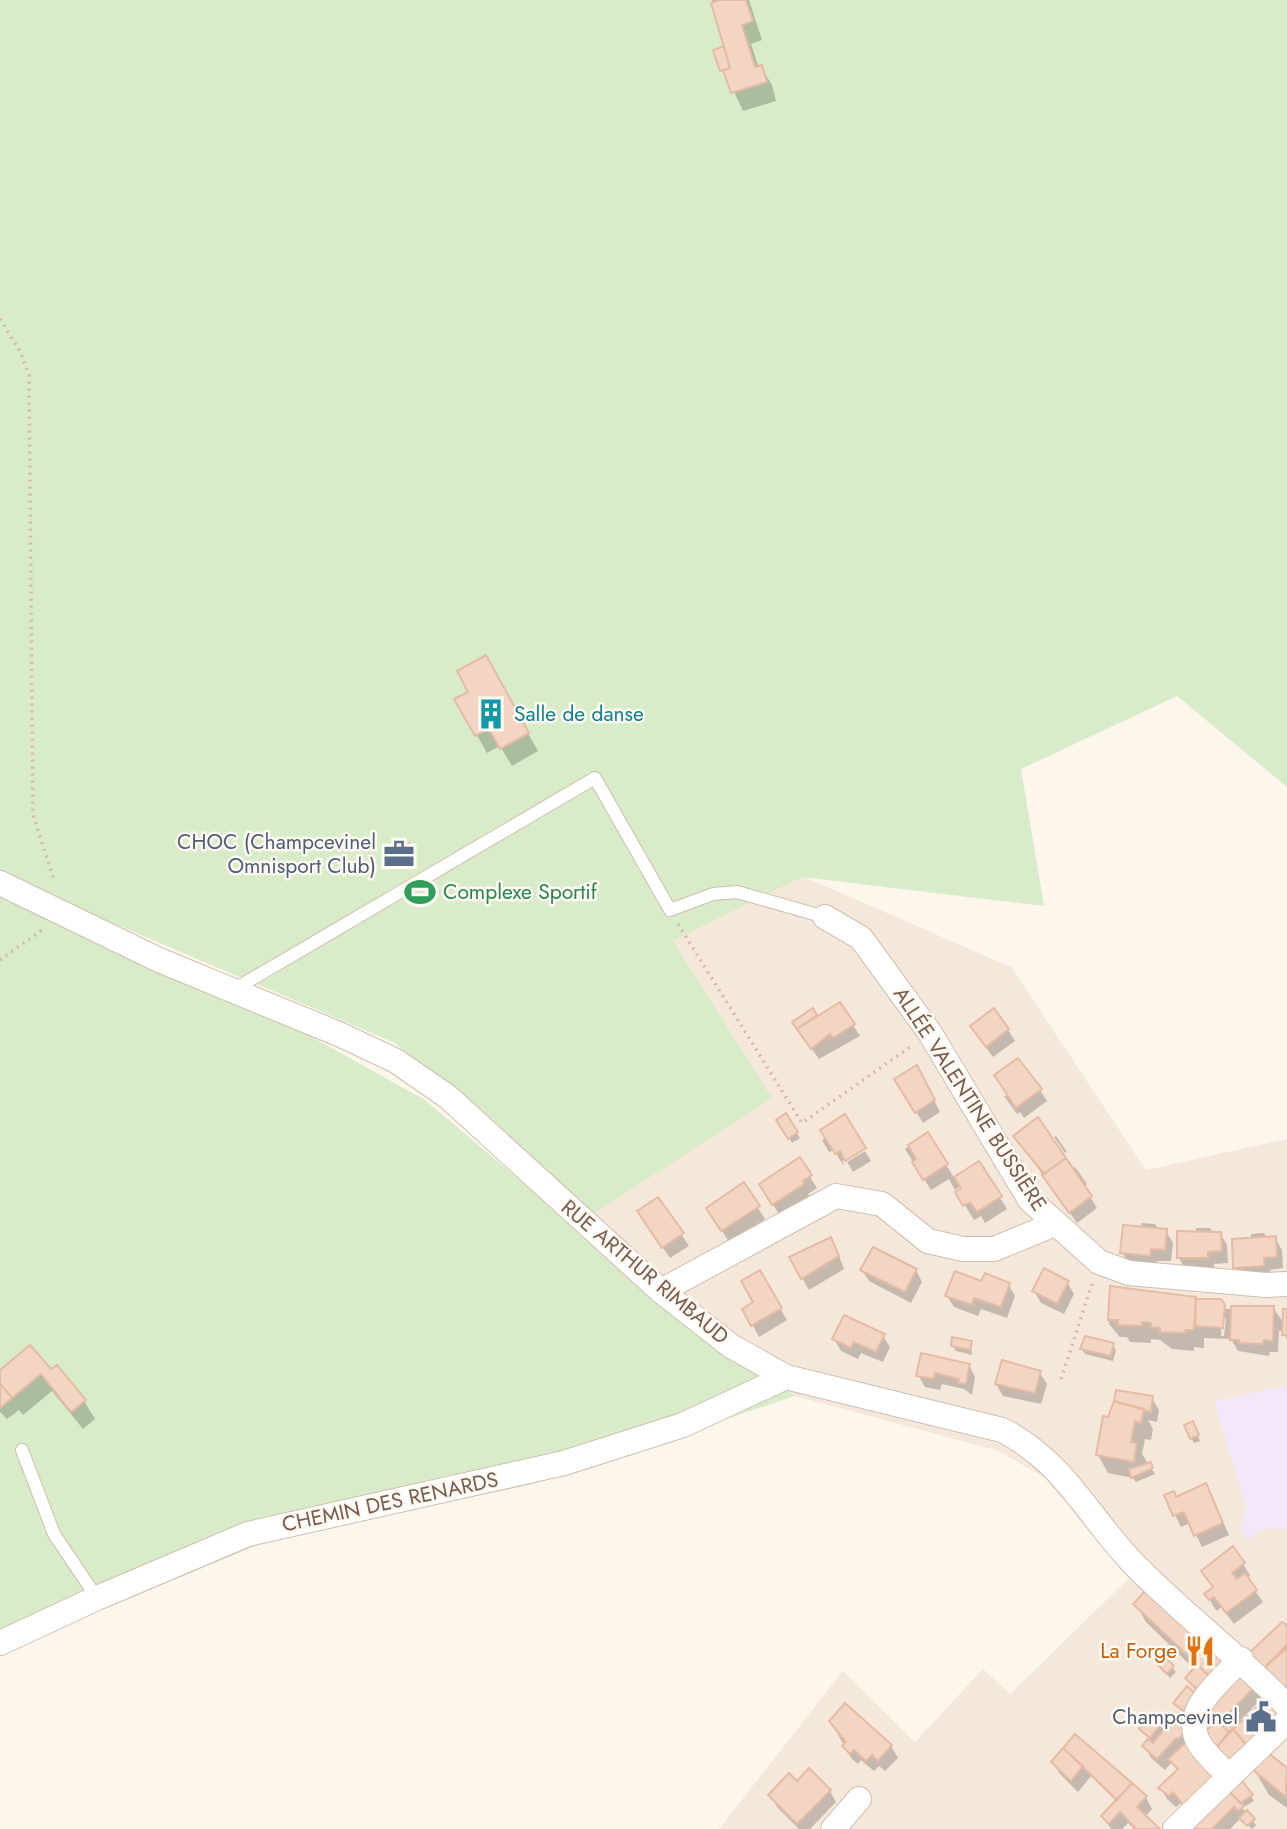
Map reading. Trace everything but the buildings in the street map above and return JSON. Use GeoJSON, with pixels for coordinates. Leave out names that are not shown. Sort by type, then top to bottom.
{"type":"FeatureCollection","features":[{"type":"Feature","properties":{"kind":"street","name":"RUE ARTHUR RIMBAUD"},"geometry":{"type":"LineString","coordinates":[[0,883],[396,1061],[448,1097],[661,1291],[731,1346],[786,1377],[1002,1430],[1028,1443],[1055,1466],[1133,1562],[1241,1659],[1287,1706]]}},
{"type":"Feature","properties":{"kind":"street","name":"ALLÉE VALENTINE BUSSIÈRE"},"geometry":{"type":"LineString","coordinates":[[825,917],[861,938],[930,1033],[1030,1200],[1099,1262]]}},
{"type":"Feature","properties":{"kind":"street"},"geometry":{"type":"LineString","coordinates":[[661,1291],[836,1196],[882,1204],[928,1241],[963,1249],[994,1249],[1055,1224]]}},
{"type":"Feature","properties":{"kind":"street"},"geometry":{"type":"LineString","coordinates":[[1099,1262],[1129,1273],[1287,1284]]}},
{"type":"Feature","properties":{"kind":"street","name":"CHEMIN DES RENARDS"},"geometry":{"type":"LineString","coordinates":[[0,1643],[97,1598],[248,1534],[564,1463],[683,1425],[786,1377]]}},
{"type":"Feature","properties":{"kind":"street"},"geometry":{"type":"LineString","coordinates":[[1229,1776],[1198,1742],[1195,1718],[1199,1706],[1241,1659]]}},
{"type":"Feature","properties":{"kind":"street"},"geometry":{"type":"LineString","coordinates":[[1175,1829],[1287,1721]]}},
{"type":"Feature","properties":{"kind":"street"},"geometry":{"type":"LineString","coordinates":[[833,1829],[859,1799]]}},
{"type":"Feature","properties":{"kind":"lane"},"geometry":{"type":"LineString","coordinates":[[233,990],[595,778],[670,910],[713,894],[737,892],[825,917]]}},
{"type":"Feature","properties":{"kind":"lane"},"geometry":{"type":"LineString","coordinates":[[22,1450],[54,1534],[97,1598]]}},
{"type":"Feature","properties":{"kind":"path"},"geometry":{"type":"LineString","coordinates":[[0,318],[21,353],[29,375],[33,815],[53,877],[54,909],[0,960]]}},
{"type":"Feature","properties":{"kind":"path"},"geometry":{"type":"LineString","coordinates":[[670,910],[802,1123],[930,1033]]}},
{"type":"Feature","properties":{"kind":"path"},"geometry":{"type":"LineString","coordinates":[[1061,1379],[1099,1262]]}},
{"type":"Feature","properties":{"kind":"shaded area"},"geometry":{"type":"Polygon","coordinates":[[[802,876],[1011,967],[1146,1170],[1287,1139],[1287,1829],[719,1829],[843,1671],[915,1742],[983,1669],[1010,1694],[1129,1578],[1045,1478],[999,1451],[795,1396],[727,1355],[587,1218],[672,941],[802,876]]]}},
{"type":"Feature","properties":{"kind":"shaded area"},"geometry":{"type":"Polygon","coordinates":[[[1287,1385],[1287,1529],[1261,1529],[1249,1540],[1239,1529],[1246,1509],[1214,1401],[1287,1385]]]}},
{"type":"Feature","properties":{"kind":"green space"},"geometry":{"type":"Polygon","coordinates":[[[0,0],[1287,0],[1287,787],[1177,696],[1021,769],[1044,906],[802,877],[673,941],[772,1098],[587,1218],[395,1043],[87,912],[425,1100],[727,1355],[795,1396],[529,1485],[272,1539],[0,1652],[0,0]]]}},
{"type":"Feature","properties":{"kind":"place","name":"Salle de danse"},"geometry":{"type":"Point","coordinates":[491,714]}},
{"type":"Feature","properties":{"kind":"place","name":"CHOC (Champcevinel Omnisport Club)"},"geometry":{"type":"Point","coordinates":[399,854]}},
{"type":"Feature","properties":{"kind":"place","name":"Complexe Sportif"},"geometry":{"type":"Point","coordinates":[420,892]}},
{"type":"Feature","properties":{"kind":"place","name":"La Forge"},"geometry":{"type":"Point","coordinates":[1200,1651]}},
{"type":"Feature","properties":{"kind":"place","name":"Champcevinel"},"geometry":{"type":"Point","coordinates":[1261,1717]}}]}
